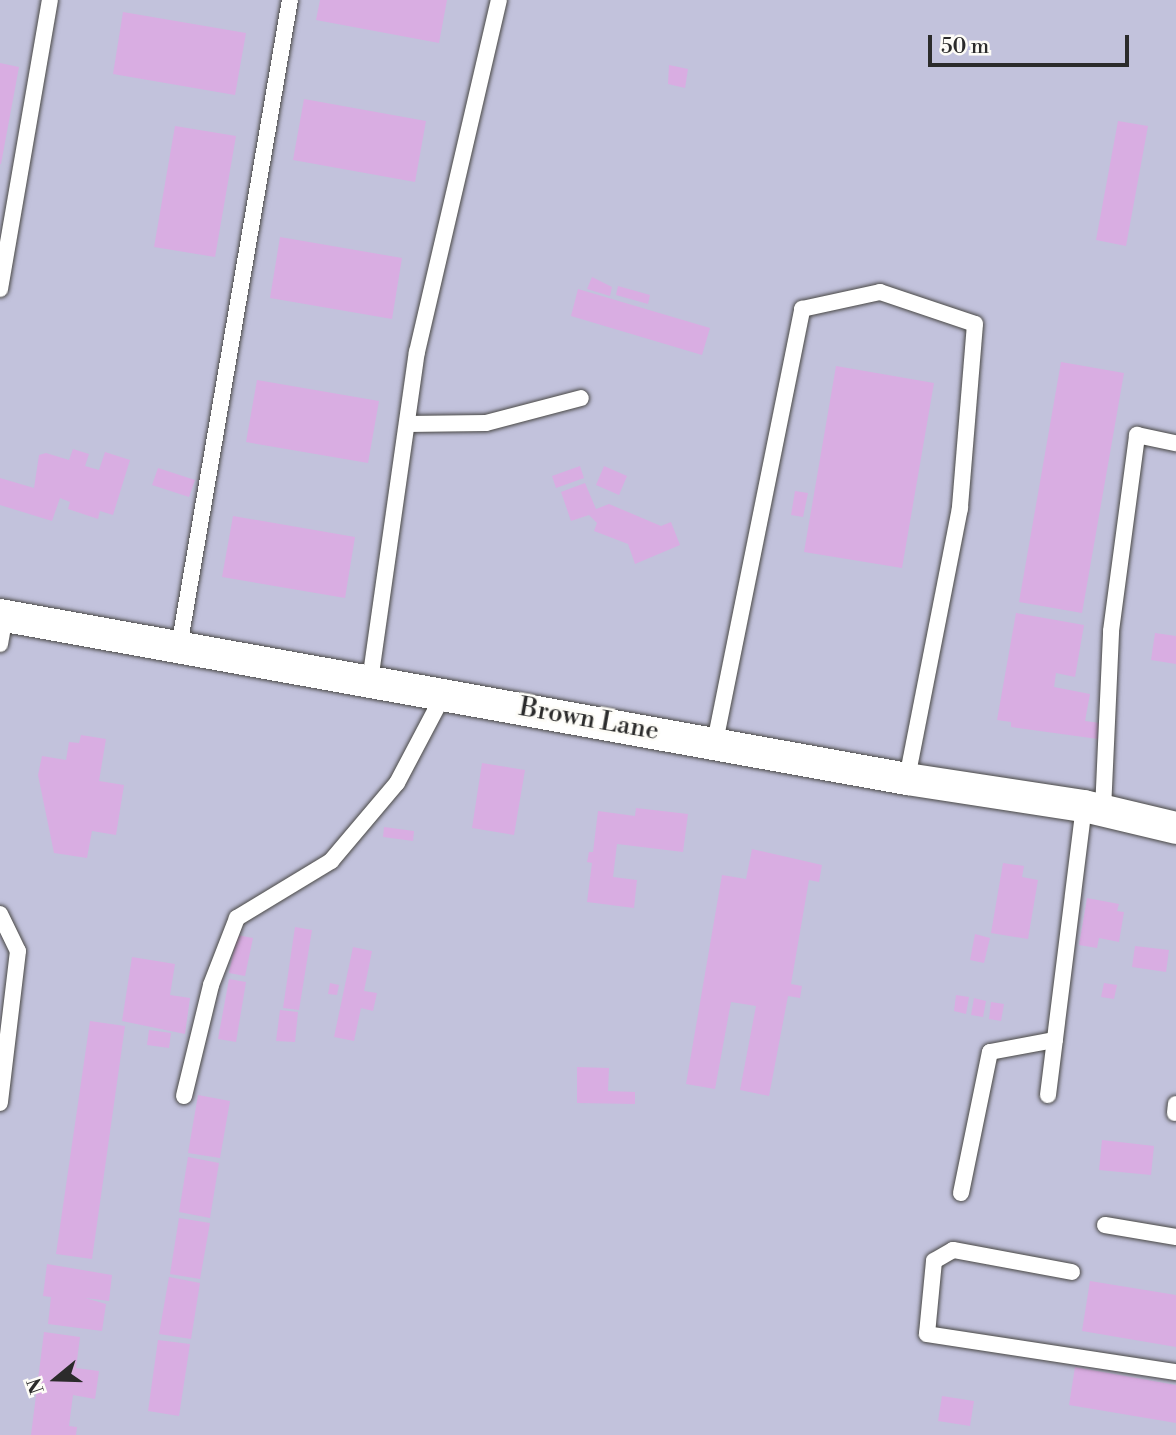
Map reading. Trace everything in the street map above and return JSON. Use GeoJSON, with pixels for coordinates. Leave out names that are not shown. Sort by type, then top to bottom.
{"type":"FeatureCollection","features":[{"type":"Feature","properties":{"kind":"street","name":"Brown Lane"},"geometry":{"type":"LineString","coordinates":[[2,625],[179,647],[715,742],[907,779],[1093,808],[1176,828]]}},
{"type":"Feature","properties":{"kind":"lane"},"geometry":{"type":"LineString","coordinates":[[0,289],[50,0]]}},
{"type":"Feature","properties":{"kind":"lane"},"geometry":{"type":"LineString","coordinates":[[179,647],[290,0]]}},
{"type":"Feature","properties":{"kind":"lane"},"geometry":{"type":"LineString","coordinates":[[370,681],[417,352],[499,0]]}},
{"type":"Feature","properties":{"kind":"lane"},"geometry":{"type":"LineString","coordinates":[[715,742],[802,309],[880,292],[975,324],[960,508],[907,779]]}},
{"type":"Feature","properties":{"kind":"lane"},"geometry":{"type":"LineString","coordinates":[[407,424],[486,423],[581,398]]}},
{"type":"Feature","properties":{"kind":"lane"},"geometry":{"type":"LineString","coordinates":[[1048,1095],[1093,808],[1111,631],[1137,435],[1176,443]]}},
{"type":"Feature","properties":{"kind":"lane"},"geometry":{"type":"LineString","coordinates":[[184,1096],[211,985],[237,918],[331,861],[397,783],[444,694]]}},
{"type":"Feature","properties":{"kind":"lane"},"geometry":{"type":"LineString","coordinates":[[0,914],[18,951],[0,1103]]}},
{"type":"Feature","properties":{"kind":"lane"},"geometry":{"type":"LineString","coordinates":[[961,1194],[990,1052],[1055,1040]]}},
{"type":"Feature","properties":{"kind":"lane"},"geometry":{"type":"LineString","coordinates":[[1105,1225],[1176,1237]]}},
{"type":"Feature","properties":{"kind":"lane"},"geometry":{"type":"LineString","coordinates":[[1072,1272],[953,1250],[934,1261],[926,1334],[1176,1372]]}},
{"type":"Feature","properties":{"kind":"shaded area"},"geometry":{"type":"Polygon","coordinates":[[[0,0],[1176,0],[1176,1435],[0,1435],[0,0]]]}},
{"type":"Feature","properties":{"kind":"building"},"geometry":{"type":"Polygon","coordinates":[[[320,0],[447,0],[439,43],[316,20],[320,0]]]}},
{"type":"Feature","properties":{"kind":"building"},"geometry":{"type":"Polygon","coordinates":[[[123,12],[246,33],[235,95],[113,74],[123,12]]]}},
{"type":"Feature","properties":{"kind":"building"},"geometry":{"type":"Polygon","coordinates":[[[0,63],[19,67],[1,164],[0,164],[0,63]]]}},
{"type":"Feature","properties":{"kind":"building"},"geometry":{"type":"Polygon","coordinates":[[[669,65],[688,69],[685,88],[668,84],[669,65]]]}},
{"type":"Feature","properties":{"kind":"building"},"geometry":{"type":"Polygon","coordinates":[[[304,99],[426,121],[415,182],[293,160],[304,99]]]}},
{"type":"Feature","properties":{"kind":"building"},"geometry":{"type":"Polygon","coordinates":[[[1118,121],[1148,126],[1126,246],[1096,240],[1118,121]]]}},
{"type":"Feature","properties":{"kind":"building"},"geometry":{"type":"Polygon","coordinates":[[[175,126],[236,136],[215,257],[154,247],[175,126]]]}},
{"type":"Feature","properties":{"kind":"building"},"geometry":{"type":"Polygon","coordinates":[[[280,237],[402,258],[392,319],[270,298],[280,237]]]}},
{"type":"Feature","properties":{"kind":"building"},"geometry":{"type":"Polygon","coordinates":[[[592,277],[612,287],[610,296],[587,289],[592,277]]]}},
{"type":"Feature","properties":{"kind":"building"},"geometry":{"type":"Polygon","coordinates":[[[618,286],[650,295],[648,304],[616,295],[618,286]]]}},
{"type":"Feature","properties":{"kind":"building"},"geometry":{"type":"Polygon","coordinates":[[[578,289],[710,328],[702,355],[571,316],[578,289]]]}},
{"type":"Feature","properties":{"kind":"building"},"geometry":{"type":"Polygon","coordinates":[[[1061,362],[1124,373],[1082,613],[1019,602],[1061,362]]]}},
{"type":"Feature","properties":{"kind":"building"},"geometry":{"type":"Polygon","coordinates":[[[836,366],[934,383],[902,568],[804,552],[836,366]]]}},
{"type":"Feature","properties":{"kind":"building"},"geometry":{"type":"Polygon","coordinates":[[[257,380],[379,401],[368,463],[246,442],[257,380]]]}},
{"type":"Feature","properties":{"kind":"building"},"geometry":{"type":"Polygon","coordinates":[[[73,449],[89,454],[85,466],[99,470],[105,452],[130,460],[113,515],[100,511],[98,519],[68,509],[70,502],[60,498],[52,521],[0,505],[0,478],[34,488],[39,455],[46,453],[69,460],[73,449]]]}},
{"type":"Feature","properties":{"kind":"building"},"geometry":{"type":"Polygon","coordinates":[[[580,466],[584,478],[556,488],[552,476],[580,466]]]}},
{"type":"Feature","properties":{"kind":"building"},"geometry":{"type":"Polygon","coordinates":[[[604,466],[627,476],[619,495],[596,485],[604,466]]]}},
{"type":"Feature","properties":{"kind":"building"},"geometry":{"type":"Polygon","coordinates":[[[158,468],[195,480],[189,497],[152,485],[158,468]]]}},
{"type":"Feature","properties":{"kind":"building"},"geometry":{"type":"Polygon","coordinates":[[[585,483],[596,509],[609,504],[661,526],[671,522],[680,545],[635,564],[628,544],[594,531],[597,523],[589,515],[571,521],[561,492],[585,483]]]}},
{"type":"Feature","properties":{"kind":"building"},"geometry":{"type":"Polygon","coordinates":[[[795,491],[808,493],[803,517],[791,515],[795,491]]]}},
{"type":"Feature","properties":{"kind":"building"},"geometry":{"type":"Polygon","coordinates":[[[233,516],[355,537],[345,598],[222,577],[233,516]]]}},
{"type":"Feature","properties":{"kind":"building"},"geometry":{"type":"Polygon","coordinates":[[[1016,613],[1084,625],[1075,677],[1056,673],[1054,687],[1090,694],[1085,721],[1100,723],[1098,739],[1011,727],[1011,722],[997,720],[1016,613]]]}},
{"type":"Feature","properties":{"kind":"building"},"geometry":{"type":"Polygon","coordinates":[[[1155,633],[1176,636],[1176,664],[1151,660],[1155,633]]]}},
{"type":"Feature","properties":{"kind":"building"},"geometry":{"type":"Polygon","coordinates":[[[81,735],[106,739],[99,781],[124,785],[116,835],[92,831],[87,858],[54,853],[38,775],[42,756],[66,760],[69,742],[79,743],[81,735]]]}},
{"type":"Feature","properties":{"kind":"building"},"geometry":{"type":"Polygon","coordinates":[[[482,763],[525,770],[514,835],[472,828],[482,763]]]}},
{"type":"Feature","properties":{"kind":"building"},"geometry":{"type":"Polygon","coordinates":[[[636,808],[688,814],[683,852],[617,844],[613,877],[637,880],[634,908],[587,902],[592,863],[587,862],[589,852],[593,852],[598,811],[635,816],[636,808]]]}},
{"type":"Feature","properties":{"kind":"building"},"geometry":{"type":"Polygon","coordinates":[[[384,827],[414,831],[413,841],[383,837],[384,827]]]}},
{"type":"Feature","properties":{"kind":"building"},"geometry":{"type":"Polygon","coordinates":[[[752,849],[822,865],[819,882],[809,880],[791,984],[802,986],[800,998],[788,996],[769,1096],[740,1090],[756,1006],[731,1002],[715,1089],[686,1084],[722,875],[746,879],[752,849]]]}},
{"type":"Feature","properties":{"kind":"building"},"geometry":{"type":"Polygon","coordinates":[[[1003,863],[1024,866],[1022,877],[1038,880],[1028,939],[991,933],[1003,863]]]}},
{"type":"Feature","properties":{"kind":"building"},"geometry":{"type":"Polygon","coordinates":[[[1087,898],[1119,904],[1117,911],[1124,912],[1119,942],[1099,938],[1097,948],[1079,945],[1087,898]]]}},
{"type":"Feature","properties":{"kind":"building"},"geometry":{"type":"Polygon","coordinates":[[[295,927],[312,930],[299,1010],[283,1008],[295,927]]]}},
{"type":"Feature","properties":{"kind":"building"},"geometry":{"type":"Polygon","coordinates":[[[975,934],[990,938],[984,963],[970,960],[975,934]]]}},
{"type":"Feature","properties":{"kind":"building"},"geometry":{"type":"Polygon","coordinates":[[[237,935],[253,938],[245,976],[229,973],[237,935]]]}},
{"type":"Feature","properties":{"kind":"building"},"geometry":{"type":"Polygon","coordinates":[[[1135,946],[1169,950],[1166,972],[1132,967],[1135,946]]]}},
{"type":"Feature","properties":{"kind":"building"},"geometry":{"type":"Polygon","coordinates":[[[353,947],[372,951],[364,991],[377,993],[373,1011],[361,1008],[354,1041],[334,1037],[353,947]]]}},
{"type":"Feature","properties":{"kind":"building"},"geometry":{"type":"Polygon","coordinates":[[[132,957],[175,964],[170,995],[190,998],[185,1034],[122,1021],[132,957]]]}},
{"type":"Feature","properties":{"kind":"building"},"geometry":{"type":"Polygon","coordinates":[[[229,979],[246,982],[236,1042],[218,1039],[229,979]]]}},
{"type":"Feature","properties":{"kind":"building"},"geometry":{"type":"Polygon","coordinates":[[[330,983],[339,985],[337,995],[328,994],[330,983]]]}},
{"type":"Feature","properties":{"kind":"building"},"geometry":{"type":"Polygon","coordinates":[[[1104,983],[1117,985],[1114,999],[1101,997],[1104,983]]]}},
{"type":"Feature","properties":{"kind":"building"},"geometry":{"type":"Polygon","coordinates":[[[956,995],[969,997],[966,1014],[954,1011],[956,995]]]}},
{"type":"Feature","properties":{"kind":"building"},"geometry":{"type":"Polygon","coordinates":[[[974,998],[986,1001],[983,1017],[971,1015],[974,998]]]}},
{"type":"Feature","properties":{"kind":"building"},"geometry":{"type":"Polygon","coordinates":[[[991,1002],[1004,1004],[1001,1021],[989,1019],[991,1002]]]}},
{"type":"Feature","properties":{"kind":"building"},"geometry":{"type":"Polygon","coordinates":[[[280,1010],[298,1012],[295,1042],[276,1041],[280,1010]]]}},
{"type":"Feature","properties":{"kind":"building"},"geometry":{"type":"Polygon","coordinates":[[[90,1021],[125,1026],[92,1259],[56,1254],[90,1021]]]}},
{"type":"Feature","properties":{"kind":"building"},"geometry":{"type":"Polygon","coordinates":[[[149,1030],[171,1033],[169,1048],[147,1045],[149,1030]]]}},
{"type":"Feature","properties":{"kind":"building"},"geometry":{"type":"Polygon","coordinates":[[[577,1067],[609,1068],[608,1091],[635,1092],[635,1104],[577,1103],[577,1067]]]}},
{"type":"Feature","properties":{"kind":"building"},"geometry":{"type":"Polygon","coordinates":[[[198,1095],[230,1101],[220,1158],[188,1153],[198,1095]]]}},
{"type":"Feature","properties":{"kind":"building"},"geometry":{"type":"Polygon","coordinates":[[[1102,1140],[1154,1146],[1151,1175],[1099,1170],[1102,1140]]]}},
{"type":"Feature","properties":{"kind":"building"},"geometry":{"type":"Polygon","coordinates":[[[188,1157],[219,1163],[210,1218],[179,1212],[188,1157]]]}},
{"type":"Feature","properties":{"kind":"building"},"geometry":{"type":"Polygon","coordinates":[[[179,1218],[210,1223],[200,1279],[170,1274],[179,1218]]]}},
{"type":"Feature","properties":{"kind":"building"},"geometry":{"type":"Polygon","coordinates":[[[47,1264],[112,1275],[109,1301],[85,1298],[106,1304],[102,1331],[48,1324],[51,1297],[43,1296],[47,1264]]]}},
{"type":"Feature","properties":{"kind":"building"},"geometry":{"type":"Polygon","coordinates":[[[169,1277],[200,1283],[191,1339],[159,1334],[169,1277]]]}},
{"type":"Feature","properties":{"kind":"building"},"geometry":{"type":"Polygon","coordinates":[[[1090,1281],[1176,1295],[1176,1347],[1082,1331],[1090,1281]]]}},
{"type":"Feature","properties":{"kind":"building"},"geometry":{"type":"Polygon","coordinates":[[[44,1332],[80,1337],[76,1368],[99,1371],[95,1399],[73,1395],[69,1426],[77,1427],[76,1435],[31,1435],[44,1332]]]}},
{"type":"Feature","properties":{"kind":"building"},"geometry":{"type":"Polygon","coordinates":[[[158,1340],[190,1344],[179,1416],[148,1411],[158,1340]]]}},
{"type":"Feature","properties":{"kind":"building"},"geometry":{"type":"Polygon","coordinates":[[[1075,1367],[1176,1385],[1176,1423],[1069,1405],[1075,1367]]]}},
{"type":"Feature","properties":{"kind":"building"},"geometry":{"type":"Polygon","coordinates":[[[942,1396],[974,1401],[970,1426],[938,1421],[942,1396]]]}}]}
